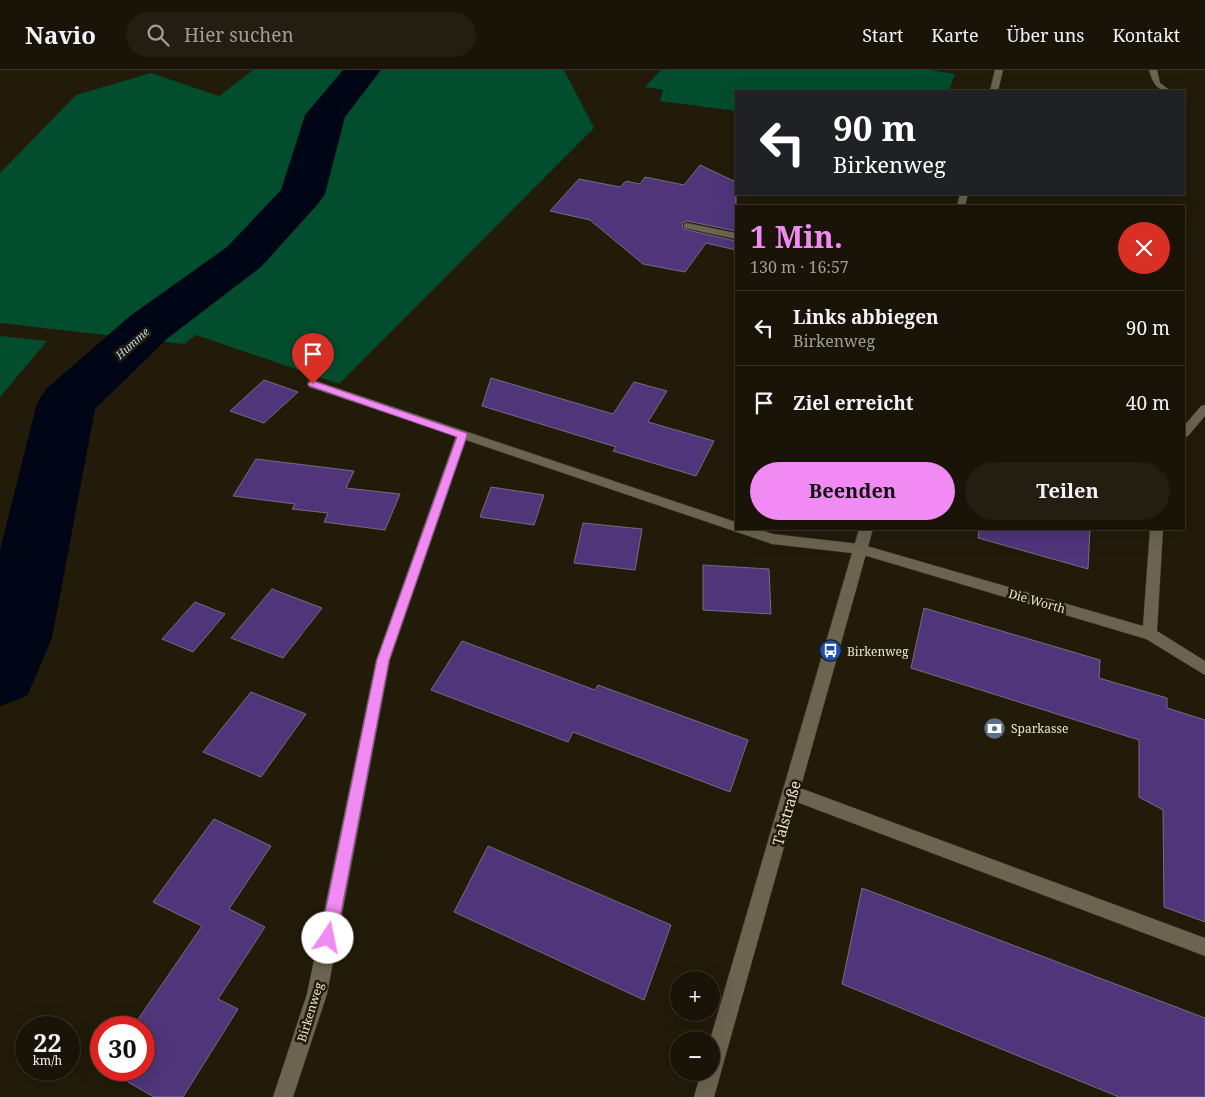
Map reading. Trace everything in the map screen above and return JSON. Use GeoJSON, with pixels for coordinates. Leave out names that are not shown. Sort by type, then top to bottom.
{"type":"FeatureCollection","features":[{"type":"Feature","properties":{"kind":"street"},"geometry":{"type":"LineString","coordinates":[[994,90],[999,70]]}},
{"type":"Feature","properties":{"kind":"street"},"geometry":{"type":"LineString","coordinates":[[1153,70],[1157,84],[1166,90]]}},
{"type":"Feature","properties":{"kind":"street"},"geometry":{"type":"LineString","coordinates":[[686,226],[735,236]]}},
{"type":"Feature","properties":{"kind":"street"},"geometry":{"type":"LineString","coordinates":[[313,384],[735,527]]}},
{"type":"Feature","properties":{"kind":"street"},"geometry":{"type":"LineString","coordinates":[[1185,432],[1205,409]]}},
{"type":"Feature","properties":{"kind":"street","name":"Birkenweg"},"geometry":{"type":"LineString","coordinates":[[283,1097],[317,994],[383,660],[462,435]]}},
{"type":"Feature","properties":{"kind":"street"},"geometry":{"type":"LineString","coordinates":[[746,530],[772,539],[860,549]]}},
{"type":"Feature","properties":{"kind":"street","name":"Talstraße"},"geometry":{"type":"LineString","coordinates":[[704,1097],[866,530]]}},
{"type":"Feature","properties":{"kind":"street"},"geometry":{"type":"LineString","coordinates":[[1150,634],[1157,530]]}},
{"type":"Feature","properties":{"kind":"street","name":"Die Worth"},"geometry":{"type":"LineString","coordinates":[[860,549],[1150,634],[1205,669]]}},
{"type":"Feature","properties":{"kind":"street"},"geometry":{"type":"LineString","coordinates":[[792,793],[1205,947]]}},
{"type":"Feature","properties":{"kind":"green space"},"geometry":{"type":"Polygon","coordinates":[[[253,70],[564,70],[594,128],[339,384],[196,335],[184,344],[0,323],[0,173],[76,95],[151,73],[219,96],[253,70]]]}},
{"type":"Feature","properties":{"kind":"green space"},"geometry":{"type":"Polygon","coordinates":[[[661,70],[930,70],[955,74],[949,90],[735,90],[735,111],[660,101],[663,90],[645,87],[661,70]]]}},
{"type":"Feature","properties":{"kind":"green space"},"geometry":{"type":"Polygon","coordinates":[[[0,336],[47,341],[0,397],[0,336]]]}},
{"type":"Feature","properties":{"kind":"building"},"geometry":{"type":"Polygon","coordinates":[[[700,165],[735,182],[736,195],[735,231],[687,221],[682,223],[683,229],[735,241],[735,250],[706,243],[685,272],[643,264],[590,220],[550,211],[579,179],[620,187],[626,181],[640,184],[645,177],[684,185],[700,165]]]}},
{"type":"Feature","properties":{"kind":"building"},"geometry":{"type":"Polygon","coordinates":[[[491,378],[613,414],[634,382],[667,391],[648,422],[714,441],[696,476],[613,451],[616,447],[482,406],[491,378]]]}},
{"type":"Feature","properties":{"kind":"building"},"geometry":{"type":"Polygon","coordinates":[[[264,380],[298,392],[264,423],[230,411],[264,380]]]}},
{"type":"Feature","properties":{"kind":"building"},"geometry":{"type":"Polygon","coordinates":[[[256,459],[354,471],[346,488],[400,494],[385,530],[324,522],[328,513],[292,509],[295,504],[233,496],[256,459]]]}},
{"type":"Feature","properties":{"kind":"building"},"geometry":{"type":"Polygon","coordinates":[[[491,487],[544,495],[534,525],[480,517],[491,487]]]}},
{"type":"Feature","properties":{"kind":"building"},"geometry":{"type":"Polygon","coordinates":[[[583,523],[642,529],[635,570],[574,563],[583,523]]]}},
{"type":"Feature","properties":{"kind":"building"},"geometry":{"type":"Polygon","coordinates":[[[979,530],[1090,530],[1088,569],[978,538],[979,530]]]}},
{"type":"Feature","properties":{"kind":"building"},"geometry":{"type":"Polygon","coordinates":[[[703,565],[769,569],[771,614],[703,610],[703,565]]]}},
{"type":"Feature","properties":{"kind":"building"},"geometry":{"type":"Polygon","coordinates":[[[272,589],[322,608],[283,658],[231,638],[272,589]]]}},
{"type":"Feature","properties":{"kind":"building"},"geometry":{"type":"Polygon","coordinates":[[[195,602],[225,614],[193,652],[162,639],[195,602]]]}},
{"type":"Feature","properties":{"kind":"building"},"geometry":{"type":"Polygon","coordinates":[[[924,608],[1100,660],[1099,678],[1167,698],[1167,708],[1205,720],[1205,922],[1164,907],[1163,810],[1139,797],[1139,740],[911,668],[924,608]]]}},
{"type":"Feature","properties":{"kind":"building"},"geometry":{"type":"Polygon","coordinates":[[[462,641],[595,690],[598,685],[748,740],[730,792],[573,732],[568,742],[431,690],[462,641]]]}},
{"type":"Feature","properties":{"kind":"building"},"geometry":{"type":"Polygon","coordinates":[[[251,692],[306,714],[261,777],[203,752],[251,692]]]}},
{"type":"Feature","properties":{"kind":"building"},"geometry":{"type":"Polygon","coordinates":[[[214,819],[271,846],[229,909],[265,927],[218,999],[238,1009],[183,1097],[154,1097],[126,1081],[155,1081],[155,1016],[140,1016],[202,926],[153,902],[214,819]]]}},
{"type":"Feature","properties":{"kind":"building"},"geometry":{"type":"Polygon","coordinates":[[[488,846],[671,925],[644,1000],[454,912],[488,846]]]}},
{"type":"Feature","properties":{"kind":"building"},"geometry":{"type":"Polygon","coordinates":[[[862,888],[1205,1018],[1205,1097],[1119,1097],[842,984],[862,888]]]}},
{"type":"Feature","properties":{"kind":"waterway","name":"Humme"},"geometry":{"type":"LineString","coordinates":[[0,673],[15,638],[67,403],[149,327],[244,257],[302,194],[325,115],[363,70]]}},
{"type":"Feature","properties":{"kind":"place","name":"Birkenweg"},"geometry":{"type":"Point","coordinates":[831,651]}},
{"type":"Feature","properties":{"kind":"place","name":"Sparkasse"},"geometry":{"type":"Point","coordinates":[995,728]}},
{"type":"Feature","properties":{"kind":"route"},"geometry":{"type":"LineString","coordinates":[[313,384],[462,435],[383,660],[328,938]]}}]}
